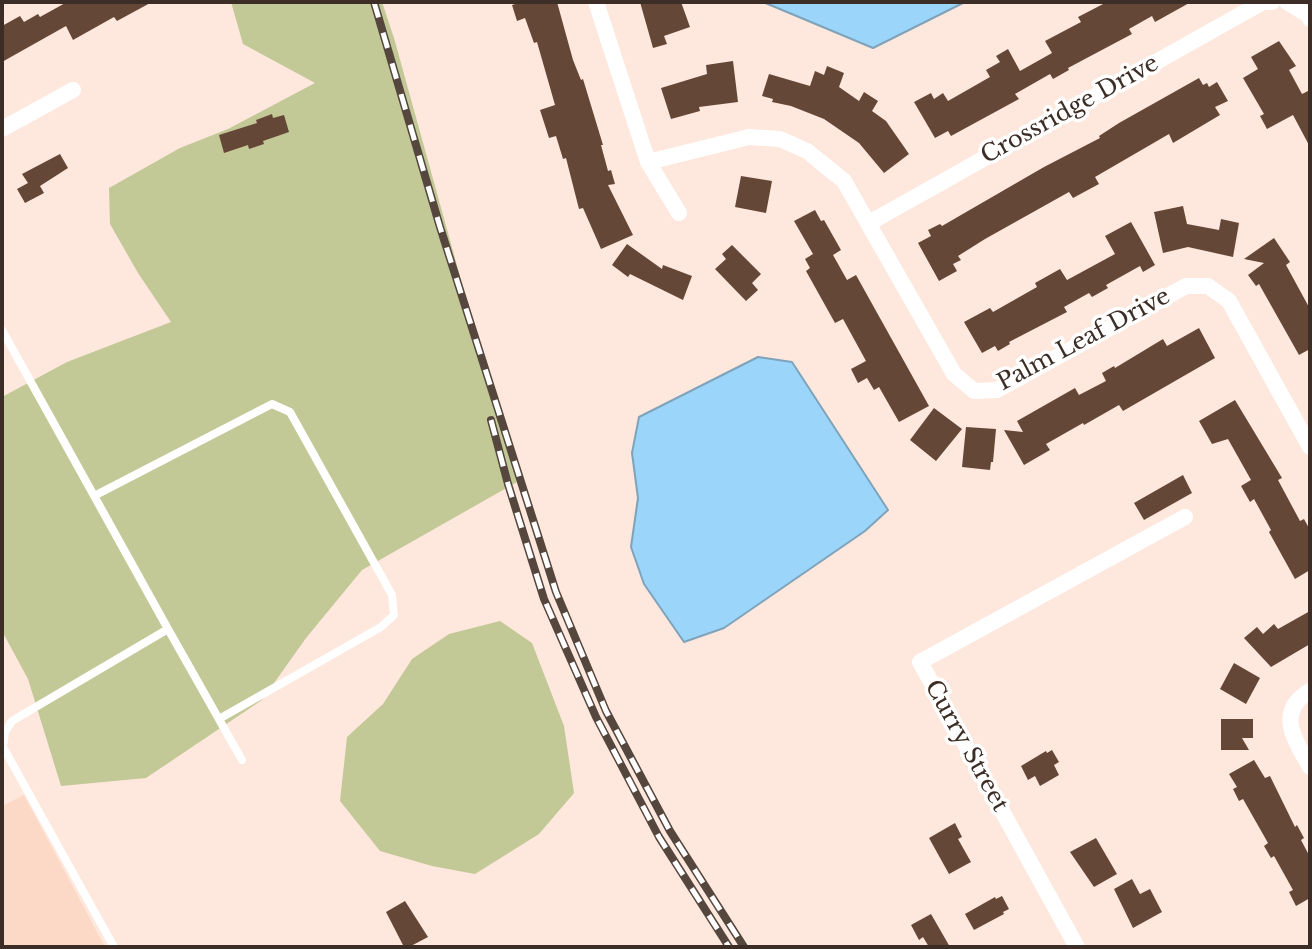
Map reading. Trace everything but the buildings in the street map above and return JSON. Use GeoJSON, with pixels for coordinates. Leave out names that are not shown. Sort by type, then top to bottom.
{"type":"FeatureCollection","features":[{"type":"Feature","properties":{"kind":"street"},"geometry":{"type":"LineString","coordinates":[[596,2],[648,162],[679,213]]}},
{"type":"Feature","properties":{"kind":"street","name":"Crossridge Drive"},"geometry":{"type":"LineString","coordinates":[[869,223],[1263,2],[1272,2]]}},
{"type":"Feature","properties":{"kind":"street"},"geometry":{"type":"LineString","coordinates":[[1287,2],[1310,19]]}},
{"type":"Feature","properties":{"kind":"street"},"geometry":{"type":"LineString","coordinates":[[2,129],[73,90]]}},
{"type":"Feature","properties":{"kind":"street","name":"Palm Leaf Drive"},"geometry":{"type":"LineString","coordinates":[[648,162],[749,137],[780,139],[807,151],[844,181],[954,374],[974,391],[997,390],[1186,286],[1208,286],[1229,301],[1310,447]]}},
{"type":"Feature","properties":{"kind":"street","name":"Curry Street"},"geometry":{"type":"LineString","coordinates":[[1077,947],[920,662],[1185,516]]}},
{"type":"Feature","properties":{"kind":"street"},"geometry":{"type":"LineString","coordinates":[[1310,691],[1303,696],[1292,713],[1290,732],[1310,767]]}},
{"type":"Feature","properties":{"kind":"lane"},"geometry":{"type":"LineString","coordinates":[[2,330],[242,760]]}},
{"type":"Feature","properties":{"kind":"lane"},"geometry":{"type":"LineString","coordinates":[[94,496],[272,404],[290,412],[392,595],[394,615],[381,627],[219,719]]}},
{"type":"Feature","properties":{"kind":"lane"},"geometry":{"type":"LineString","coordinates":[[114,947],[3,747],[5,732],[12,721],[168,629]]}},
{"type":"Feature","properties":{"kind":"shaded area"},"geometry":{"type":"Polygon","coordinates":[[[24,795],[105,947],[2,947],[2,806],[24,795]]]}},
{"type":"Feature","properties":{"kind":"green space"},"geometry":{"type":"Polygon","coordinates":[[[231,2],[382,2],[517,482],[362,570],[306,638],[262,700],[146,778],[61,786],[28,679],[2,631],[2,397],[67,362],[171,322],[138,273],[110,224],[109,188],[180,148],[228,129],[315,83],[243,44],[231,2]]]}},
{"type":"Feature","properties":{"kind":"green space"},"geometry":{"type":"Polygon","coordinates":[[[500,621],[532,643],[564,726],[574,793],[539,834],[475,874],[432,866],[380,851],[340,801],[347,737],[383,704],[412,659],[449,634],[500,621]]]}},
{"type":"Feature","properties":{"kind":"water"},"geometry":{"type":"Polygon","coordinates":[[[763,2],[965,2],[873,48],[763,2]]]}},
{"type":"Feature","properties":{"kind":"water"},"geometry":{"type":"Polygon","coordinates":[[[758,357],[792,362],[888,510],[865,531],[724,628],[684,642],[644,584],[631,547],[638,498],[632,453],[639,417],[758,357]]]}},
{"type":"Feature","properties":{"kind":"railway"},"geometry":{"type":"LineString","coordinates":[[374,2],[440,227],[556,592],[606,711],[670,831],[744,947]]}},
{"type":"Feature","properties":{"kind":"railway"},"geometry":{"type":"LineString","coordinates":[[491,420],[544,599],[596,717],[659,837],[729,947]]}}]}
